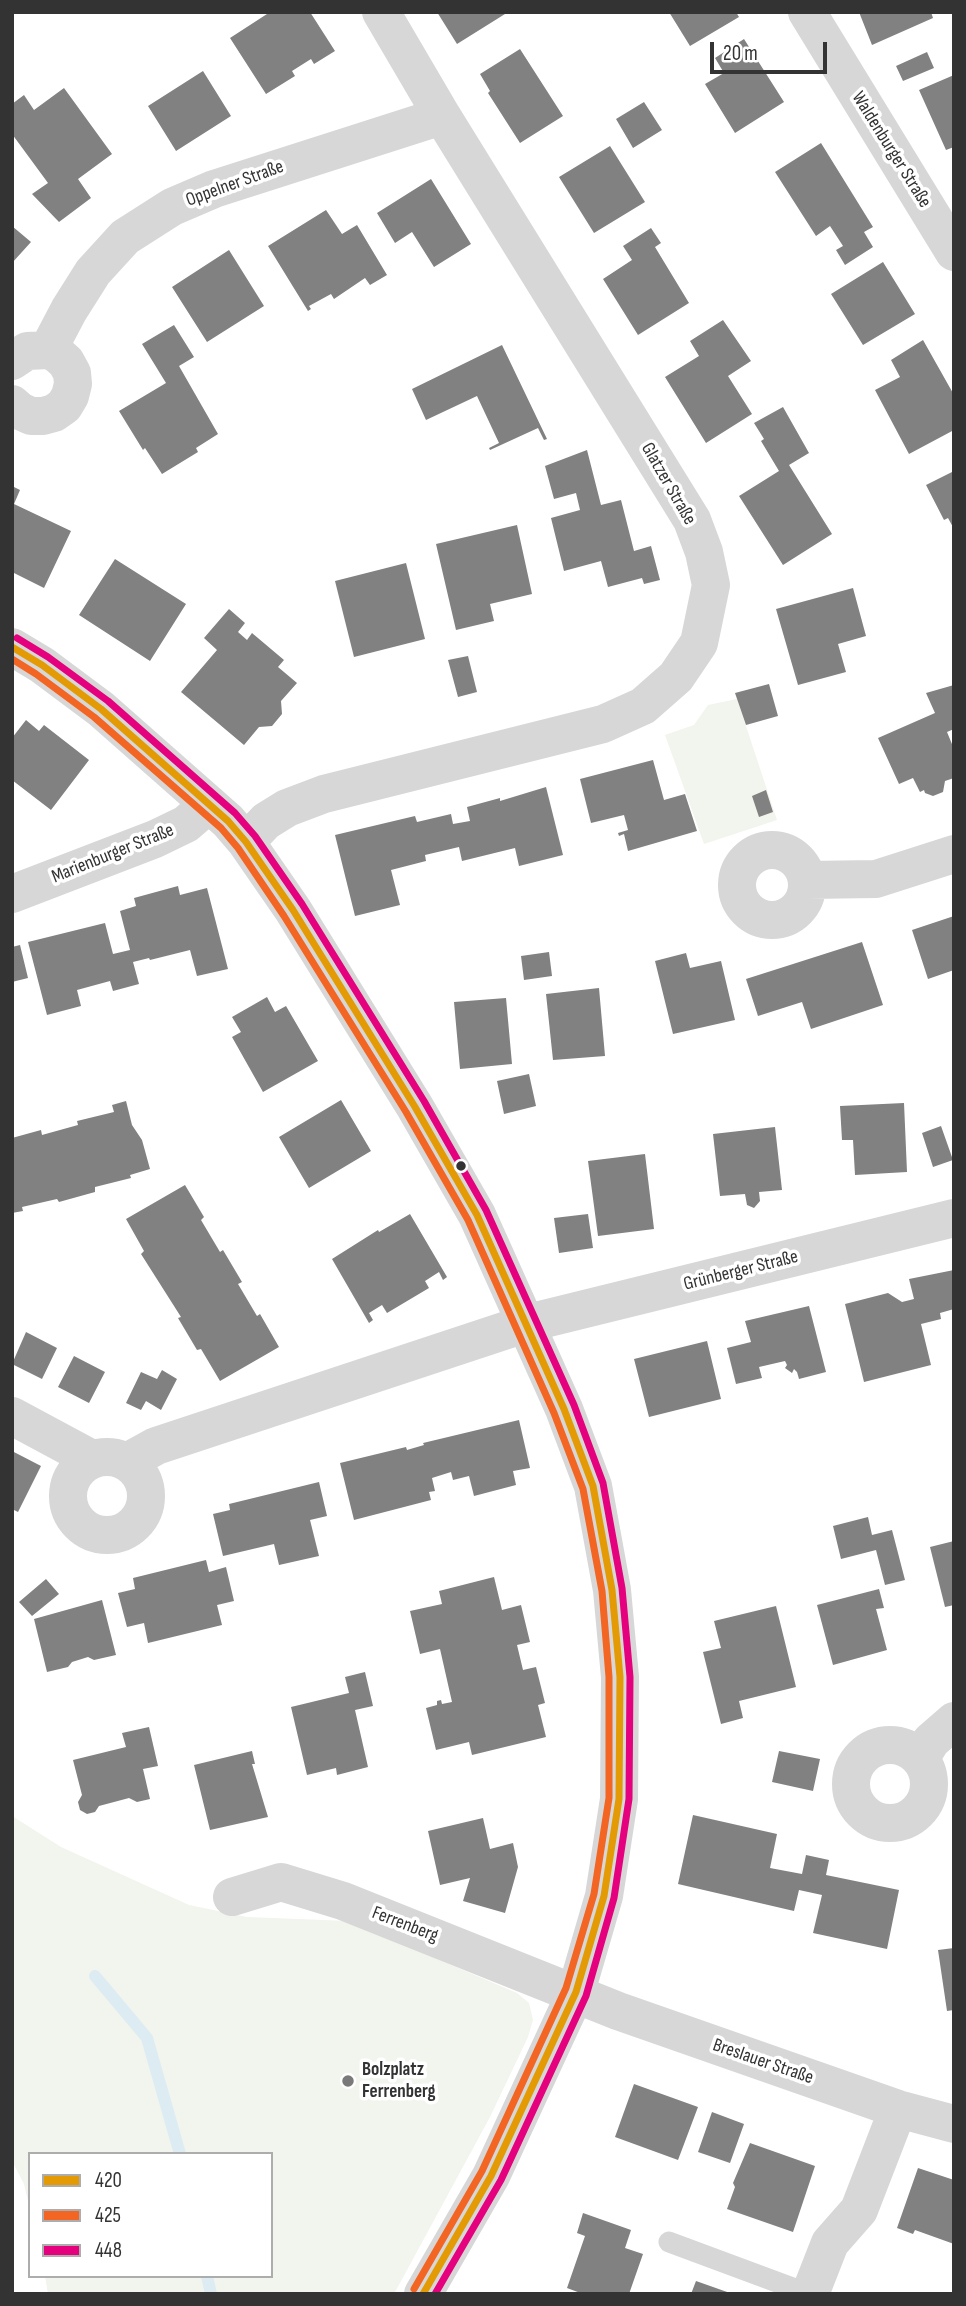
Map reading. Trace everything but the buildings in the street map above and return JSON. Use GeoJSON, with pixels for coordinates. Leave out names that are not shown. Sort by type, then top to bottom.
{"type":"FeatureCollection","features":[{"type":"Feature","properties":{"kind":"street","name":"Glatzer Straße"},"geometry":{"type":"LineString","coordinates":[[246,842],[267,821],[287,808],[324,794],[603,724],[643,706],[676,677],[699,643],[711,585],[704,552],[692,520],[442,116],[381,12]]}},
{"type":"Feature","properties":{"kind":"street","name":"Waldenburger Straße"},"geometry":{"type":"LineString","coordinates":[[807,12],[954,252]]}},
{"type":"Feature","properties":{"kind":"street","name":"Oppelner Straße"},"geometry":{"type":"LineString","coordinates":[[48,350],[93,272],[125,237],[172,207],[214,189],[442,116]]}},
{"type":"Feature","properties":{"kind":"street"},"geometry":{"type":"LineString","coordinates":[[12,361],[27,351],[48,350],[66,362],[72,373],[73,384],[64,406],[54,413],[43,416],[20,411],[12,404]]}},
{"type":"Feature","properties":{"kind":"street"},"geometry":{"type":"LineString","coordinates":[[12,647],[42,665],[101,709],[209,804],[246,842],[293,910],[415,1107],[477,1215],[565,1409],[593,1486],[612,1590],[620,1677],[617,1813],[604,1896],[576,1992],[491,2176],[423,2294]]}},
{"type":"Feature","properties":{"kind":"street","name":"Marienburger Straße"},"geometry":{"type":"LineString","coordinates":[[12,894],[155,839],[186,824],[209,804]]}},
{"type":"Feature","properties":{"kind":"street"},"geometry":{"type":"LineString","coordinates":[[807,880],[876,879],[954,854]]}},
{"type":"Feature","properties":{"kind":"street","name":"Grünberger Straße"},"geometry":{"type":"LineString","coordinates":[[12,1416],[109,1460],[528,1323],[954,1218]]}},
{"type":"Feature","properties":{"kind":"street"},"geometry":{"type":"LineString","coordinates":[[920,1759],[931,1741],[954,1721]]}},
{"type":"Feature","properties":{"kind":"street","name":"Ferrenberg"},"geometry":{"type":"LineString","coordinates":[[232,1897],[281,1882],[343,1901],[576,1992]]}},
{"type":"Feature","properties":{"kind":"street","name":"Breslauer Straße"},"geometry":{"type":"LineString","coordinates":[[576,1992],[618,2011],[898,2109],[954,2123]]}},
{"type":"Feature","properties":{"kind":"street"},"geometry":{"type":"LineString","coordinates":[[809,2294],[830,2243],[859,2210],[898,2109]]}},
{"type":"Feature","properties":{"kind":"lane"},"geometry":{"type":"LineString","coordinates":[[669,2242],[809,2294]]}},
{"type":"Feature","properties":{"kind":"shaded area"},"geometry":{"type":"Polygon","coordinates":[[[737,699],[777,820],[704,844],[665,735],[694,725],[708,705],[737,699]]]}},
{"type":"Feature","properties":{"kind":"shaded area"},"geometry":{"type":"Polygon","coordinates":[[[12,1816],[61,1847],[189,1905],[247,1917],[348,1921],[517,1993],[529,2003],[533,2020],[528,2037],[490,2117],[394,2294],[48,2294],[45,2278],[273,2278],[273,2152],[28,2152],[28,2201],[24,2184],[12,2161],[12,1816]]]}},
{"type":"Feature","properties":{"kind":"waterway"},"geometry":{"type":"LineString","coordinates":[[95,1976],[147,2038],[179,2152]]}},
{"type":"Feature","properties":{"kind":"waterway"},"geometry":{"type":"LineString","coordinates":[[207,2278],[211,2294]]}},
{"type":"Feature","properties":{"kind":"transit line","name":"448"},"geometry":{"type":"LineString","coordinates":[[17,638],[108,701],[235,813],[255,836],[302,904],[424,1101],[486,1210],[574,1405],[603,1483],[622,1588],[630,1677],[629,1799],[614,1898],[586,1996],[501,2180],[435,2294]]}},
{"type":"Feature","properties":{"kind":"transit line","name":"420"},"geometry":{"type":"LineString","coordinates":[[12,647],[42,665],[101,709],[228,821],[246,842],[293,910],[415,1107],[477,1215],[564,1409],[593,1486],[612,1590],[620,1677],[619,1799],[604,1896],[576,1992],[491,2176],[423,2294]]}},
{"type":"Feature","properties":{"kind":"transit line","name":"425"},"geometry":{"type":"LineString","coordinates":[[12,659],[94,717],[221,828],[238,848],[284,916],[406,1112],[468,1220],[554,1413],[583,1489],[602,1591],[609,1677],[609,1798],[594,1894],[566,1988],[482,2171],[414,2289]]}},
{"type":"Feature","properties":{"kind":"place","name":"Bolzplatz Ferrenberg"},"geometry":{"type":"Point","coordinates":[348,2081]}}]}
